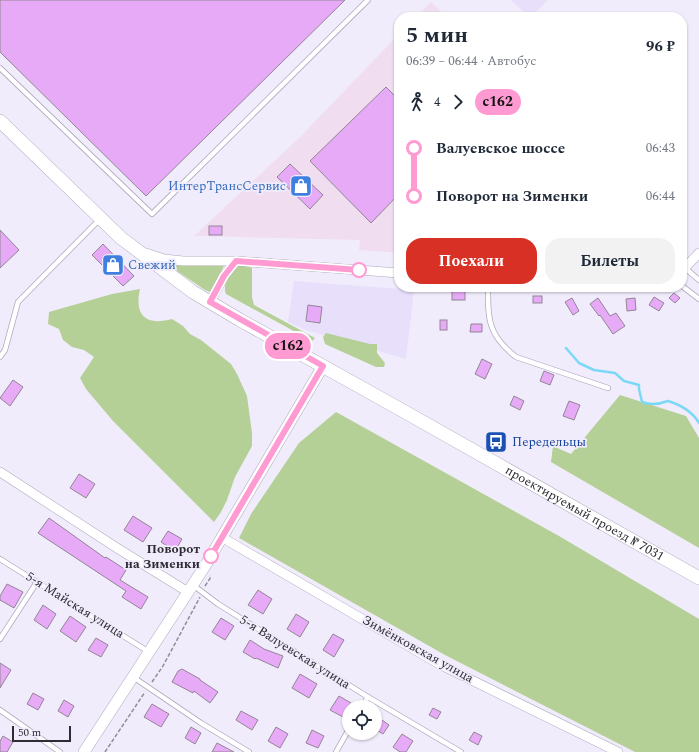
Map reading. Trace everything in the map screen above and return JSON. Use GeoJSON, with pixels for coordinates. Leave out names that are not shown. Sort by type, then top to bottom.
{"type":"FeatureCollection","features":[{"type":"Feature","properties":{"kind":"main road","name":"проектируемый проезд № 7031"},"geometry":{"type":"LineString","coordinates":[[0,121],[100,219],[138,251],[193,292],[699,578]]}},
{"type":"Feature","properties":{"kind":"street"},"geometry":{"type":"LineString","coordinates":[[138,251],[164,259],[183,261],[236,261],[394,273]]}},
{"type":"Feature","properties":{"kind":"street"},"geometry":{"type":"LineString","coordinates":[[687,265],[699,253]]}},
{"type":"Feature","properties":{"kind":"street"},"geometry":{"type":"LineString","coordinates":[[210,302],[224,276],[236,261]]}},
{"type":"Feature","properties":{"kind":"street"},"geometry":{"type":"LineString","coordinates":[[84,752],[223,538],[323,366]]}},
{"type":"Feature","properties":{"kind":"street"},"geometry":{"type":"LineString","coordinates":[[0,472],[117,548],[191,589]]}},
{"type":"Feature","properties":{"kind":"street","name":"Зимёнковская улица"},"geometry":{"type":"LineString","coordinates":[[223,538],[441,665],[618,752]]}},
{"type":"Feature","properties":{"kind":"lane"},"geometry":{"type":"LineString","coordinates":[[0,68],[152,214],[368,0]]}},
{"type":"Feature","properties":{"kind":"lane"},"geometry":{"type":"LineString","coordinates":[[0,357],[5,350],[18,302],[100,219]]}},
{"type":"Feature","properties":{"kind":"lane"},"geometry":{"type":"LineString","coordinates":[[687,272],[699,280]]}},
{"type":"Feature","properties":{"kind":"lane"},"geometry":{"type":"LineString","coordinates":[[687,290],[699,299]]}},
{"type":"Feature","properties":{"kind":"lane"},"geometry":{"type":"LineString","coordinates":[[488,292],[488,319],[497,338],[505,348],[516,357],[608,388]]}},
{"type":"Feature","properties":{"kind":"lane","name":"5-я Майская улица"},"geometry":{"type":"LineString","coordinates":[[0,559],[149,652]]}},
{"type":"Feature","properties":{"kind":"lane"},"geometry":{"type":"LineString","coordinates":[[0,639],[37,582]]}},
{"type":"Feature","properties":{"kind":"lane","name":"5-я Валуевская улица"},"geometry":{"type":"LineString","coordinates":[[191,589],[202,592],[218,604],[368,697],[461,752]]}},
{"type":"Feature","properties":{"kind":"lane"},"geometry":{"type":"LineString","coordinates":[[133,677],[201,723],[249,752]]}},
{"type":"Feature","properties":{"kind":"lane"},"geometry":{"type":"LineString","coordinates":[[0,710],[60,752]]}},
{"type":"Feature","properties":{"kind":"lane"},"geometry":{"type":"LineString","coordinates":[[336,752],[343,740]]}},
{"type":"Feature","properties":{"kind":"path"},"geometry":{"type":"LineString","coordinates":[[105,752],[163,666],[211,577],[203,569]]}},
{"type":"Feature","properties":{"kind":"shaded area"},"geometry":{"type":"Polygon","coordinates":[[[511,0],[548,0],[536,12],[524,12],[511,0]]]}},
{"type":"Feature","properties":{"kind":"shaded area"},"geometry":{"type":"Polygon","coordinates":[[[431,2],[442,12],[421,12],[431,2]]]}},
{"type":"Feature","properties":{"kind":"shaded area"},"geometry":{"type":"Polygon","coordinates":[[[394,39],[394,253],[359,250],[360,240],[194,236],[300,137],[394,39]]]}},
{"type":"Feature","properties":{"kind":"shaded area"},"geometry":{"type":"Polygon","coordinates":[[[294,281],[394,288],[394,292],[414,292],[406,359],[306,330],[288,322],[294,281]]]}},
{"type":"Feature","properties":{"kind":"green space"},"geometry":{"type":"Polygon","coordinates":[[[175,266],[224,266],[210,292],[177,271],[175,266]]]}},
{"type":"Feature","properties":{"kind":"green space"},"geometry":{"type":"Polygon","coordinates":[[[237,266],[247,266],[252,268],[252,297],[254,305],[315,338],[312,341],[226,294],[225,286],[227,278],[237,266]]]}},
{"type":"Feature","properties":{"kind":"green space"},"geometry":{"type":"Polygon","coordinates":[[[140,289],[139,306],[144,317],[155,321],[172,319],[183,326],[190,334],[201,340],[231,364],[247,396],[252,433],[252,446],[235,477],[221,512],[214,522],[113,421],[86,389],[80,378],[94,357],[84,350],[72,347],[63,340],[59,329],[48,324],[49,312],[112,294],[140,289]]]}},
{"type":"Feature","properties":{"kind":"green space"},"geometry":{"type":"Polygon","coordinates":[[[326,333],[370,344],[377,344],[377,353],[385,363],[384,367],[376,367],[325,344],[323,337],[326,333]]]}},
{"type":"Feature","properties":{"kind":"green space"},"geometry":{"type":"Polygon","coordinates":[[[620,395],[686,416],[699,438],[699,548],[551,462],[553,446],[571,454],[620,395]]]}},
{"type":"Feature","properties":{"kind":"green space"},"geometry":{"type":"Polygon","coordinates":[[[336,412],[559,536],[699,619],[699,752],[635,752],[445,655],[239,538],[251,514],[299,443],[336,412]]]}},
{"type":"Feature","properties":{"kind":"building"},"geometry":{"type":"Polygon","coordinates":[[[0,0],[345,0],[146,196],[0,52],[0,0]]]}},
{"type":"Feature","properties":{"kind":"building"},"geometry":{"type":"Polygon","coordinates":[[[386,87],[394,95],[394,199],[371,223],[310,161],[386,87]]]}},
{"type":"Feature","properties":{"kind":"building"},"geometry":{"type":"Polygon","coordinates":[[[290,164],[323,195],[310,209],[277,177],[290,164]]]}},
{"type":"Feature","properties":{"kind":"building"},"geometry":{"type":"Polygon","coordinates":[[[209,226],[222,226],[222,235],[209,235],[209,226]]]}},
{"type":"Feature","properties":{"kind":"building"},"geometry":{"type":"Polygon","coordinates":[[[0,230],[19,250],[0,268],[0,230]]]}},
{"type":"Feature","properties":{"kind":"building","name":"Свежий"},"geometry":{"type":"Polygon","coordinates":[[[103,244],[134,276],[123,286],[92,255],[103,244]]]}},
{"type":"Feature","properties":{"kind":"building"},"geometry":{"type":"Polygon","coordinates":[[[452,292],[465,292],[465,300],[452,300],[452,292]]]}},
{"type":"Feature","properties":{"kind":"building"},"geometry":{"type":"Polygon","coordinates":[[[674,293],[680,298],[675,303],[669,298],[674,293]]]}},
{"type":"Feature","properties":{"kind":"building"},"geometry":{"type":"Polygon","coordinates":[[[533,296],[542,296],[542,303],[533,303],[533,296]]]}},
{"type":"Feature","properties":{"kind":"building"},"geometry":{"type":"Polygon","coordinates":[[[654,297],[664,303],[659,311],[649,305],[654,297]]]}},
{"type":"Feature","properties":{"kind":"building"},"geometry":{"type":"Polygon","coordinates":[[[572,298],[579,311],[573,315],[565,302],[572,298]]]}},
{"type":"Feature","properties":{"kind":"building"},"geometry":{"type":"Polygon","coordinates":[[[598,298],[610,316],[616,313],[625,326],[613,334],[600,315],[599,316],[590,304],[598,298]]]}},
{"type":"Feature","properties":{"kind":"building"},"geometry":{"type":"Polygon","coordinates":[[[635,298],[636,310],[627,311],[626,299],[635,298]]]}},
{"type":"Feature","properties":{"kind":"building"},"geometry":{"type":"Polygon","coordinates":[[[308,305],[322,307],[320,323],[306,321],[308,305]]]}},
{"type":"Feature","properties":{"kind":"building"},"geometry":{"type":"Polygon","coordinates":[[[440,320],[447,320],[447,330],[440,330],[440,320]]]}},
{"type":"Feature","properties":{"kind":"building"},"geometry":{"type":"Polygon","coordinates":[[[471,324],[482,324],[482,332],[470,332],[471,324]]]}},
{"type":"Feature","properties":{"kind":"building"},"geometry":{"type":"Polygon","coordinates":[[[482,359],[492,364],[485,379],[475,374],[482,359]]]}},
{"type":"Feature","properties":{"kind":"building"},"geometry":{"type":"Polygon","coordinates":[[[544,371],[554,375],[550,385],[540,381],[544,371]]]}},
{"type":"Feature","properties":{"kind":"building"},"geometry":{"type":"Polygon","coordinates":[[[13,380],[23,387],[10,406],[0,398],[13,380]]]}},
{"type":"Feature","properties":{"kind":"building"},"geometry":{"type":"Polygon","coordinates":[[[514,396],[524,401],[520,410],[510,405],[514,396]]]}},
{"type":"Feature","properties":{"kind":"building"},"geometry":{"type":"Polygon","coordinates":[[[569,401],[580,405],[574,420],[563,416],[569,401]]]}},
{"type":"Feature","properties":{"kind":"building"},"geometry":{"type":"Polygon","coordinates":[[[79,474],[95,484],[86,498],[70,488],[79,474]]]}},
{"type":"Feature","properties":{"kind":"building"},"geometry":{"type":"Polygon","coordinates":[[[133,516],[152,528],[143,542],[124,530],[133,516]]]}},
{"type":"Feature","properties":{"kind":"building"},"geometry":{"type":"Polygon","coordinates":[[[49,518],[105,558],[106,557],[126,570],[120,580],[148,597],[141,609],[122,597],[126,591],[38,533],[49,518]]]}},
{"type":"Feature","properties":{"kind":"building"},"geometry":{"type":"Polygon","coordinates":[[[168,531],[182,539],[175,551],[161,542],[168,531]]]}},
{"type":"Feature","properties":{"kind":"building"},"geometry":{"type":"Polygon","coordinates":[[[7,584],[23,592],[14,608],[0,600],[0,596],[7,584]]]}},
{"type":"Feature","properties":{"kind":"building"},"geometry":{"type":"Polygon","coordinates":[[[258,590],[272,599],[263,614],[248,605],[258,590]]]}},
{"type":"Feature","properties":{"kind":"building"},"geometry":{"type":"Polygon","coordinates":[[[43,605],[56,614],[47,629],[34,620],[43,605]]]}},
{"type":"Feature","properties":{"kind":"building"},"geometry":{"type":"Polygon","coordinates":[[[296,614],[309,622],[300,637],[287,629],[296,614]]]}},
{"type":"Feature","properties":{"kind":"building"},"geometry":{"type":"Polygon","coordinates":[[[70,616],[86,627],[76,642],[60,631],[70,616]]]}},
{"type":"Feature","properties":{"kind":"building"},"geometry":{"type":"Polygon","coordinates":[[[221,618],[234,626],[225,640],[212,632],[221,618]]]}},
{"type":"Feature","properties":{"kind":"building"},"geometry":{"type":"Polygon","coordinates":[[[333,634],[344,640],[334,657],[323,650],[333,634]]]}},
{"type":"Feature","properties":{"kind":"building"},"geometry":{"type":"Polygon","coordinates":[[[96,638],[108,645],[101,657],[88,650],[96,638]]]}},
{"type":"Feature","properties":{"kind":"building"},"geometry":{"type":"Polygon","coordinates":[[[250,640],[264,649],[283,656],[278,668],[256,658],[255,659],[243,652],[250,640]]]}},
{"type":"Feature","properties":{"kind":"building"},"geometry":{"type":"Polygon","coordinates":[[[0,663],[11,670],[0,688],[0,663]]]}},
{"type":"Feature","properties":{"kind":"building"},"geometry":{"type":"Polygon","coordinates":[[[182,669],[200,679],[218,692],[210,703],[194,691],[193,693],[172,682],[178,671],[182,669]]]}},
{"type":"Feature","properties":{"kind":"building"},"geometry":{"type":"Polygon","coordinates":[[[300,674],[317,684],[309,698],[292,688],[300,674]]]}},
{"type":"Feature","properties":{"kind":"building"},"geometry":{"type":"Polygon","coordinates":[[[33,693],[44,699],[38,710],[27,704],[33,693]]]}},
{"type":"Feature","properties":{"kind":"building"},"geometry":{"type":"Polygon","coordinates":[[[339,696],[346,700],[342,700],[342,716],[330,710],[339,696]]]}},
{"type":"Feature","properties":{"kind":"building"},"geometry":{"type":"Polygon","coordinates":[[[64,700],[74,706],[68,717],[58,711],[64,700]]]}},
{"type":"Feature","properties":{"kind":"building"},"geometry":{"type":"Polygon","coordinates":[[[152,704],[169,714],[161,727],[144,717],[152,704]]]}},
{"type":"Feature","properties":{"kind":"building"},"geometry":{"type":"Polygon","coordinates":[[[433,708],[441,712],[437,719],[429,715],[433,708]]]}},
{"type":"Feature","properties":{"kind":"building"},"geometry":{"type":"Polygon","coordinates":[[[241,711],[258,720],[252,730],[236,720],[241,711]]]}},
{"type":"Feature","properties":{"kind":"building"},"geometry":{"type":"Polygon","coordinates":[[[382,720],[389,725],[382,733],[382,720]]]}},
{"type":"Feature","properties":{"kind":"building"},"geometry":{"type":"Polygon","coordinates":[[[191,727],[201,733],[195,744],[185,738],[191,727]]]}},
{"type":"Feature","properties":{"kind":"building"},"geometry":{"type":"Polygon","coordinates":[[[276,727],[288,734],[280,748],[268,741],[276,727]]]}},
{"type":"Feature","properties":{"kind":"building"},"geometry":{"type":"Polygon","coordinates":[[[312,730],[324,736],[318,748],[306,743],[312,730]]]}},
{"type":"Feature","properties":{"kind":"building"},"geometry":{"type":"Polygon","coordinates":[[[474,732],[482,736],[478,745],[469,740],[474,732]]]}},
{"type":"Feature","properties":{"kind":"building"},"geometry":{"type":"Polygon","coordinates":[[[402,734],[413,741],[406,752],[400,752],[393,747],[402,734]]]}},
{"type":"Feature","properties":{"kind":"building"},"geometry":{"type":"Polygon","coordinates":[[[3,736],[13,742],[7,752],[0,752],[0,741],[3,736]]]}},
{"type":"Feature","properties":{"kind":"building"},"geometry":{"type":"Polygon","coordinates":[[[217,743],[234,752],[212,752],[217,743]]]}},
{"type":"Feature","properties":{"kind":"waterway"},"geometry":{"type":"LineString","coordinates":[[566,348],[579,363],[594,370],[615,373],[624,381],[639,385],[642,402],[652,404],[668,401],[690,412],[699,423]]}},
{"type":"Feature","properties":{"kind":"bus line","name":"с162"},"geometry":{"type":"LineString","coordinates":[[211,556],[323,366],[210,302],[224,276],[236,261],[359,270]]}},
{"type":"Feature","properties":{"kind":"place","name":"ИнтерТрансСервис"},"geometry":{"type":"Point","coordinates":[301,186]}},
{"type":"Feature","properties":{"kind":"place","name":"Свежий"},"geometry":{"type":"Point","coordinates":[113,265]}},
{"type":"Feature","properties":{"kind":"place","name":"Передельцы"},"geometry":{"type":"Point","coordinates":[496,442]}},
{"type":"Feature","properties":{"kind":"place","name":"Поворот на Зименки"},"geometry":{"type":"Point","coordinates":[211,556]}}]}
